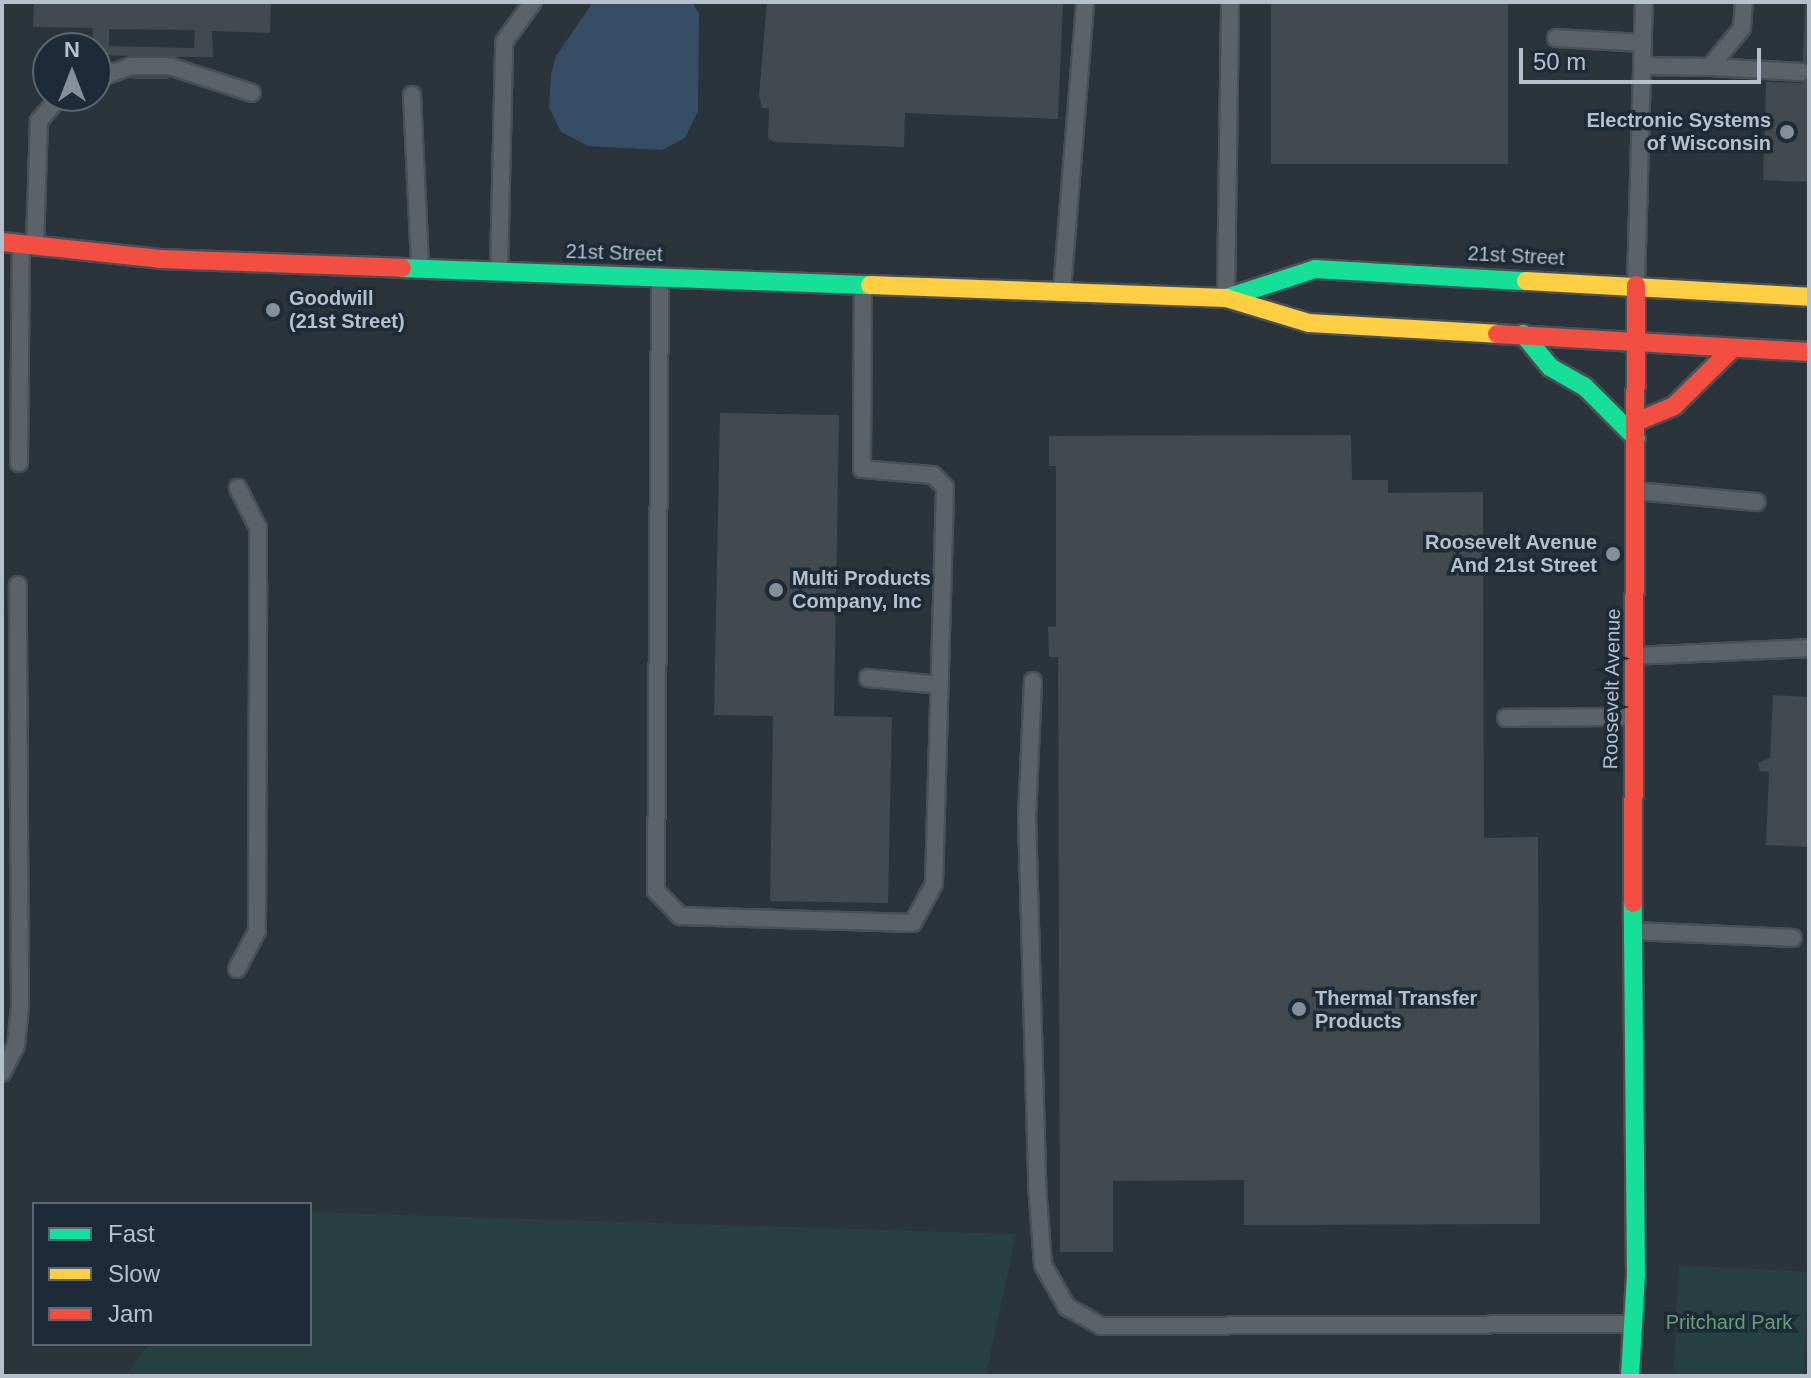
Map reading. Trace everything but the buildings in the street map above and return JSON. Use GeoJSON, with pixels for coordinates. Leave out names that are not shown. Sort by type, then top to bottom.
{"type":"FeatureCollection","features":[{"type":"Feature","properties":{"kind":"street","name":"21st Street"},"geometry":{"type":"LineString","coordinates":[[2,242],[160,259],[1226,298],[1309,323],[1809,352]]}},
{"type":"Feature","properties":{"kind":"street","name":"21st Street"},"geometry":{"type":"LineString","coordinates":[[1226,298],[1315,269],[1809,297]]}},
{"type":"Feature","properties":{"kind":"street","name":"Roosevelt Avenue"},"geometry":{"type":"LineString","coordinates":[[1630,1376],[1634,1324],[1632,717],[1636,285]]}},
{"type":"Feature","properties":{"kind":"street"},"geometry":{"type":"LineString","coordinates":[[1523,334],[1550,367],[1585,387],[1636,430],[1674,406],[1732,349]]}},
{"type":"Feature","properties":{"kind":"lane"},"geometry":{"type":"LineString","coordinates":[[499,271],[504,42],[533,2]]}},
{"type":"Feature","properties":{"kind":"lane"},"geometry":{"type":"LineString","coordinates":[[1062,292],[1085,2]]}},
{"type":"Feature","properties":{"kind":"lane"},"geometry":{"type":"LineString","coordinates":[[1226,298],[1230,2]]}},
{"type":"Feature","properties":{"kind":"lane","name":"Roosevelt Avenue"},"geometry":{"type":"LineString","coordinates":[[1636,285],[1644,2]]}},
{"type":"Feature","properties":{"kind":"lane"},"geometry":{"type":"LineString","coordinates":[[1710,67],[1742,28],[1744,2]]}},
{"type":"Feature","properties":{"kind":"lane"},"geometry":{"type":"LineString","coordinates":[[1556,38],[1643,43]]}},
{"type":"Feature","properties":{"kind":"lane"},"geometry":{"type":"LineString","coordinates":[[112,73],[132,66],[169,66],[252,93]]}},
{"type":"Feature","properties":{"kind":"lane"},"geometry":{"type":"LineString","coordinates":[[1643,66],[1802,72]]}},
{"type":"Feature","properties":{"kind":"lane"},"geometry":{"type":"LineString","coordinates":[[412,95],[420,268]]}},
{"type":"Feature","properties":{"kind":"lane"},"geometry":{"type":"LineString","coordinates":[[19,463],[28,245],[39,121],[47,112]]}},
{"type":"Feature","properties":{"kind":"lane"},"geometry":{"type":"LineString","coordinates":[[660,277],[656,891],[680,916],[913,923],[934,884],[945,487],[933,475],[862,469],[863,284]]}},
{"type":"Feature","properties":{"kind":"lane"},"geometry":{"type":"LineString","coordinates":[[237,969],[257,931],[258,599],[258,528],[238,488]]}},
{"type":"Feature","properties":{"kind":"lane"},"geometry":{"type":"LineString","coordinates":[[1636,491],[1757,502]]}},
{"type":"Feature","properties":{"kind":"lane"},"geometry":{"type":"LineString","coordinates":[[2,1073],[16,1045],[20,1007],[11,818],[18,585]]}},
{"type":"Feature","properties":{"kind":"lane"},"geometry":{"type":"LineString","coordinates":[[1634,656],[1809,648]]}},
{"type":"Feature","properties":{"kind":"lane"},"geometry":{"type":"LineString","coordinates":[[868,678],[940,685]]}},
{"type":"Feature","properties":{"kind":"lane"},"geometry":{"type":"LineString","coordinates":[[1033,681],[1027,816],[1037,1185],[1043,1265],[1067,1307],[1101,1326],[1634,1324]]}},
{"type":"Feature","properties":{"kind":"lane"},"geometry":{"type":"LineString","coordinates":[[1506,718],[1632,717]]}},
{"type":"Feature","properties":{"kind":"lane"},"geometry":{"type":"LineString","coordinates":[[1633,931],[1793,938]]}},
{"type":"Feature","properties":{"kind":"green space"},"geometry":{"type":"Polygon","coordinates":[[[312,1212],[1016,1234],[986,1376],[126,1376],[147,1346],[312,1346],[312,1212]]]}},
{"type":"Feature","properties":{"kind":"green space","name":"Pritchard Park"},"geometry":{"type":"Polygon","coordinates":[[[1679,1265],[1809,1272],[1803,1376],[1673,1376],[1679,1265]]]}},
{"type":"Feature","properties":{"kind":"water"},"geometry":{"type":"Polygon","coordinates":[[[593,2],[692,2],[699,14],[698,111],[685,138],[662,150],[588,146],[561,132],[549,107],[551,74],[556,56],[593,2]]]}},
{"type":"Feature","properties":{"kind":"traffic: fast"},"geometry":{"type":"LineString","coordinates":[[402,268],[870,285]]}},
{"type":"Feature","properties":{"kind":"traffic: fast"},"geometry":{"type":"LineString","coordinates":[[1226,298],[1315,269],[1526,281]]}},
{"type":"Feature","properties":{"kind":"traffic: fast"},"geometry":{"type":"LineString","coordinates":[[1523,334],[1550,367],[1585,387],[1636,438]]}},
{"type":"Feature","properties":{"kind":"traffic: fast"},"geometry":{"type":"LineString","coordinates":[[1630,1376],[1636,1275],[1633,903]]}},
{"type":"Feature","properties":{"kind":"traffic: slow"},"geometry":{"type":"LineString","coordinates":[[1526,281],[1809,297]]}},
{"type":"Feature","properties":{"kind":"traffic: slow"},"geometry":{"type":"LineString","coordinates":[[870,285],[1226,298],[1309,323],[1497,334]]}},
{"type":"Feature","properties":{"kind":"traffic: jam"},"geometry":{"type":"LineString","coordinates":[[2,242],[160,259],[402,268]]}},
{"type":"Feature","properties":{"kind":"traffic: jam"},"geometry":{"type":"LineString","coordinates":[[1633,903],[1636,285]]}},
{"type":"Feature","properties":{"kind":"traffic: jam"},"geometry":{"type":"LineString","coordinates":[[1497,334],[1809,352]]}},
{"type":"Feature","properties":{"kind":"traffic: jam"},"geometry":{"type":"LineString","coordinates":[[1636,422],[1674,406],[1732,349]]}},
{"type":"Feature","properties":{"kind":"place","name":"Electronic Systems of Wisconsin"},"geometry":{"type":"Point","coordinates":[1787,132]}},
{"type":"Feature","properties":{"kind":"place","name":"Goodwill (21st Street)"},"geometry":{"type":"Point","coordinates":[273,310]}},
{"type":"Feature","properties":{"kind":"place","name":"Roosevelt Avenue And 21st Street"},"geometry":{"type":"Point","coordinates":[1613,554]}},
{"type":"Feature","properties":{"kind":"place","name":"Multi Products Company, Inc"},"geometry":{"type":"Point","coordinates":[776,590]}},
{"type":"Feature","properties":{"kind":"place","name":"Thermal Transfer Products"},"geometry":{"type":"Point","coordinates":[1299,1009]}}]}
